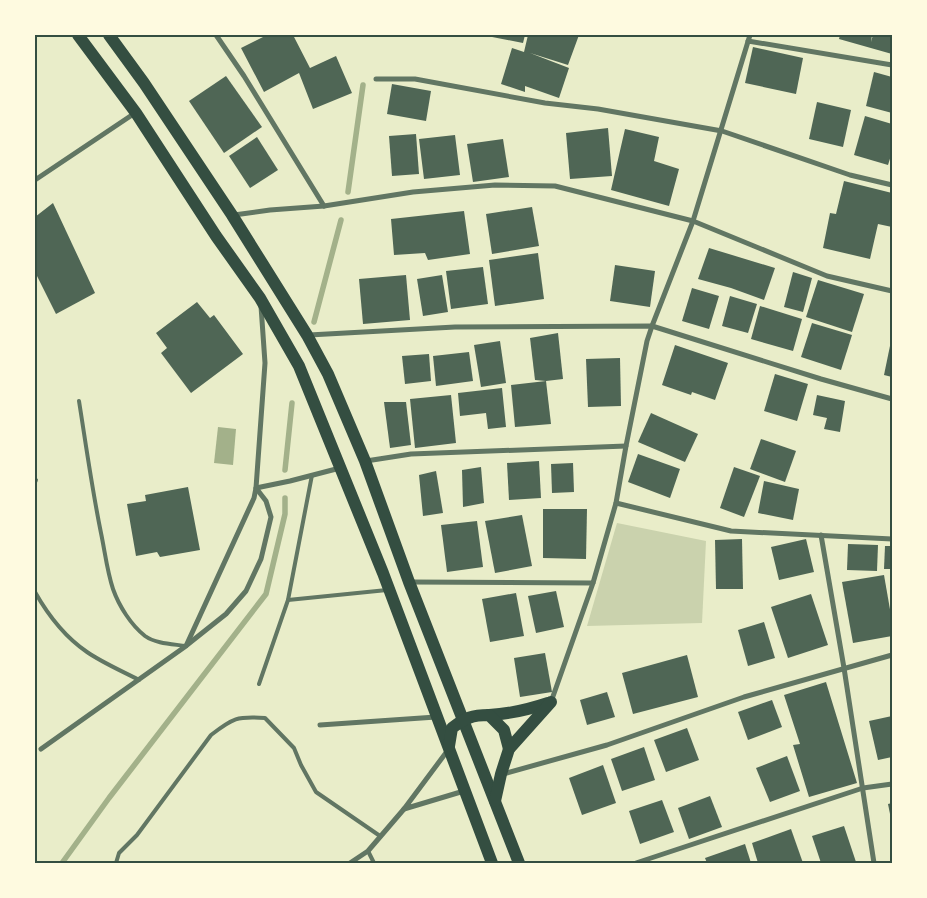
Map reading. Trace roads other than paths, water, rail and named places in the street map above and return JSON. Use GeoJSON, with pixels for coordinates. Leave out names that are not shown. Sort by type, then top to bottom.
{"type":"FeatureCollection","features":[{"type":"Feature","properties":{"kind":"main road"},"geometry":{"type":"LineString","coordinates":[[78,35],[136,113],[216,236],[260,298],[299,366],[389,589],[492,863]]}},
{"type":"Feature","properties":{"kind":"main road"},"geometry":{"type":"LineString","coordinates":[[109,35],[144,83],[232,215],[307,335],[328,374],[365,461],[409,582],[519,863]]}},
{"type":"Feature","properties":{"kind":"main road"},"geometry":{"type":"LineString","coordinates":[[449,750],[452,728],[463,719],[477,715],[511,714],[551,702]]}},
{"type":"Feature","properties":{"kind":"main road"},"geometry":{"type":"LineString","coordinates":[[495,801],[509,749],[551,702]]}},
{"type":"Feature","properties":{"kind":"main road"},"geometry":{"type":"LineString","coordinates":[[489,716],[504,730],[509,749]]}},
{"type":"Feature","properties":{"kind":"street"},"geometry":{"type":"LineString","coordinates":[[216,35],[244,76],[324,206]]}},
{"type":"Feature","properties":{"kind":"street"},"geometry":{"type":"LineString","coordinates":[[551,702],[593,583],[616,503],[647,341],[693,221],[750,35]]}},
{"type":"Feature","properties":{"kind":"street"},"geometry":{"type":"LineString","coordinates":[[748,41],[892,65]]}},
{"type":"Feature","properties":{"kind":"street"},"geometry":{"type":"LineString","coordinates":[[376,79],[416,79],[545,103],[598,108],[722,131],[850,175],[892,185]]}},
{"type":"Feature","properties":{"kind":"street"},"geometry":{"type":"LineString","coordinates":[[35,180],[136,113]]}},
{"type":"Feature","properties":{"kind":"street"},"geometry":{"type":"LineString","coordinates":[[232,215],[324,206],[413,192],[476,186],[555,186],[693,221],[827,276],[892,291]]}},
{"type":"Feature","properties":{"kind":"street"},"geometry":{"type":"LineString","coordinates":[[186,646],[254,498],[265,362],[260,298]]}},
{"type":"Feature","properties":{"kind":"street"},"geometry":{"type":"LineString","coordinates":[[307,335],[455,327],[652,326],[892,399]]}},
{"type":"Feature","properties":{"kind":"street"},"geometry":{"type":"LineString","coordinates":[[365,461],[411,454],[626,446]]}},
{"type":"Feature","properties":{"kind":"street"},"geometry":{"type":"LineString","coordinates":[[256,488],[341,468]]}},
{"type":"Feature","properties":{"kind":"street"},"geometry":{"type":"LineString","coordinates":[[41,748],[186,646],[226,614],[246,591],[261,559],[271,518],[266,501],[256,488]]}},
{"type":"Feature","properties":{"kind":"street"},"geometry":{"type":"LineString","coordinates":[[616,503],[731,530],[892,539]]}},
{"type":"Feature","properties":{"kind":"street"},"geometry":{"type":"LineString","coordinates":[[821,535],[874,863]]}},
{"type":"Feature","properties":{"kind":"street"},"geometry":{"type":"LineString","coordinates":[[409,582],[593,583]]}},
{"type":"Feature","properties":{"kind":"street"},"geometry":{"type":"LineString","coordinates":[[501,774],[607,745],[744,697],[892,655]]}},
{"type":"Feature","properties":{"kind":"street"},"geometry":{"type":"LineString","coordinates":[[320,725],[437,717]]}},
{"type":"Feature","properties":{"kind":"street"},"geometry":{"type":"LineString","coordinates":[[350,863],[368,851],[404,809],[449,750]]}},
{"type":"Feature","properties":{"kind":"street"},"geometry":{"type":"LineString","coordinates":[[636,863],[862,788],[892,784]]}},
{"type":"Feature","properties":{"kind":"street"},"geometry":{"type":"LineString","coordinates":[[404,809],[464,791]]}},
{"type":"Feature","properties":{"kind":"lane"},"geometry":{"type":"LineString","coordinates":[[79,401],[93,494],[109,576],[120,604],[128,617],[146,637],[155,641],[186,646]]}},
{"type":"Feature","properties":{"kind":"lane"},"geometry":{"type":"LineString","coordinates":[[259,684],[288,600],[312,475]]}},
{"type":"Feature","properties":{"kind":"lane"},"geometry":{"type":"LineString","coordinates":[[288,600],[389,589]]}},
{"type":"Feature","properties":{"kind":"lane"},"geometry":{"type":"LineString","coordinates":[[35,592],[51,617],[74,642],[88,653],[138,680]]}},
{"type":"Feature","properties":{"kind":"lane"},"geometry":{"type":"LineString","coordinates":[[116,863],[119,853],[137,835],[211,735],[227,723],[236,719],[250,717],[265,718],[294,748],[316,792],[380,836]]}},
{"type":"Feature","properties":{"kind":"lane"},"geometry":{"type":"LineString","coordinates":[[368,851],[374,863]]}},
{"type":"Feature","properties":{"kind":"waterway"},"geometry":{"type":"LineString","coordinates":[[348,192],[363,85]]}},
{"type":"Feature","properties":{"kind":"waterway"},"geometry":{"type":"LineString","coordinates":[[314,322],[341,220]]}},
{"type":"Feature","properties":{"kind":"waterway"},"geometry":{"type":"LineString","coordinates":[[285,470],[292,403]]}},
{"type":"Feature","properties":{"kind":"waterway"},"geometry":{"type":"LineString","coordinates":[[62,863],[109,798],[266,594],[285,514],[285,498]]}}]}
